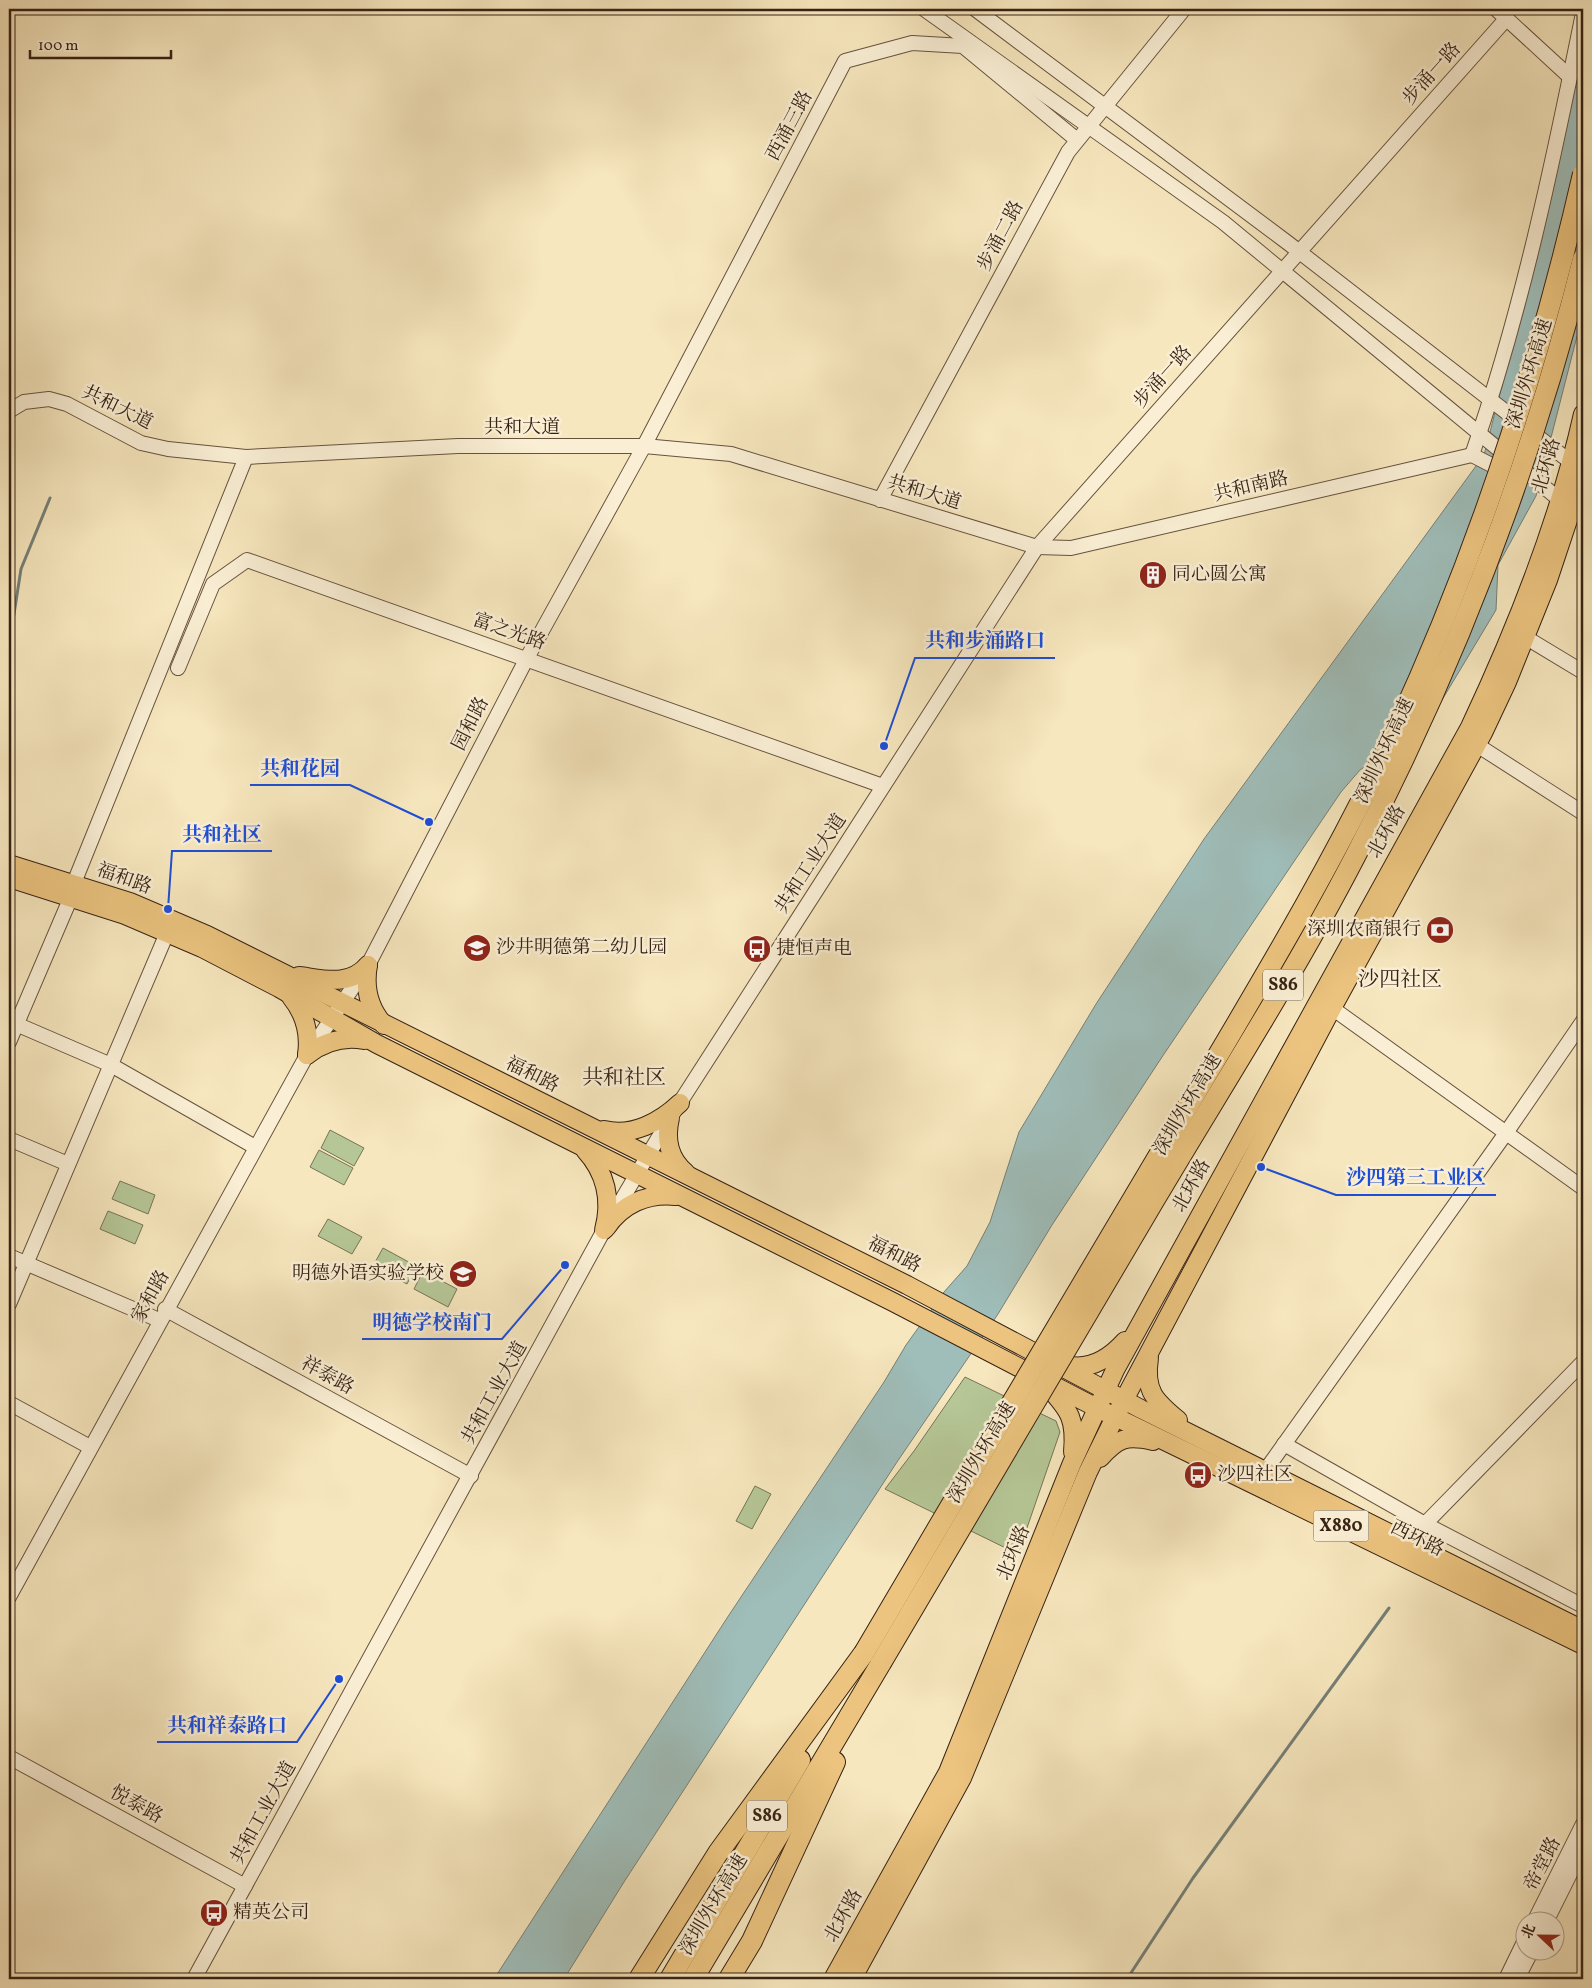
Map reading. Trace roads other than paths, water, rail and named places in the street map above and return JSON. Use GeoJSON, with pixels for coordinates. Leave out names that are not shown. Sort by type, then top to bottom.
{"type":"FeatureCollection","features":[{"type":"Feature","properties":{"kind":"highway","name":"深圳外环高速"},"geometry":{"type":"LineString","coordinates":[[693,1979],[872,1658],[1288,939],[1370,783],[1443,622],[1502,466],[1540,345],[1583,174]]}},
{"type":"Feature","properties":{"kind":"highway","name":"深圳外环高速"},"geometry":{"type":"LineString","coordinates":[[670,1979],[872,1658],[1305,949],[1384,801],[1438,684],[1504,519],[1542,407],[1583,259]]}},
{"type":"Feature","properties":{"kind":"highway"},"geometry":{"type":"LineString","coordinates":[[639,1979],[718,1853],[872,1658]]}},
{"type":"Feature","properties":{"kind":"highway"},"geometry":{"type":"LineString","coordinates":[[729,1979],[752,1942],[872,1658]]}},
{"type":"Feature","properties":{"kind":"main road","name":"北环路"},"geometry":{"type":"LineString","coordinates":[[852,1979],[962,1778],[1088,1472],[1115,1416],[1332,1008],[1477,745],[1526,637],[1566,504],[1575,466],[1583,414]]}},
{"type":"Feature","properties":{"kind":"main road","name":"北环路"},"geometry":{"type":"LineString","coordinates":[[833,1979],[948,1772],[1072,1463],[1105,1391],[1142,1319],[1470,727],[1566,504]]}},
{"type":"Feature","properties":{"kind":"main road","name":"福和路"},"geometry":{"type":"LineString","coordinates":[[9,864],[72,890],[233,963],[342,1003],[907,1285],[1124,1400]]}},
{"type":"Feature","properties":{"kind":"main road","name":"福和路"},"geometry":{"type":"LineString","coordinates":[[9,878],[72,890],[174,921],[287,983],[331,1019],[377,1044],[897,1304],[1097,1408]]}},
{"type":"Feature","properties":{"kind":"main road"},"geometry":{"type":"LineString","coordinates":[[307,1055],[308,1035],[303,1016],[287,983],[340,981],[356,976],[368,965]]}},
{"type":"Feature","properties":{"kind":"main road"},"geometry":{"type":"LineString","coordinates":[[368,965],[366,980],[368,995],[374,1012],[386,1026]]}},
{"type":"Feature","properties":{"kind":"main road"},"geometry":{"type":"LineString","coordinates":[[307,1055],[325,1044],[340,1039],[356,1039],[377,1044]]}},
{"type":"Feature","properties":{"kind":"main road"},"geometry":{"type":"LineString","coordinates":[[586,1126],[614,1133],[635,1130],[655,1122],[675,1110]]}},
{"type":"Feature","properties":{"kind":"main road"},"geometry":{"type":"LineString","coordinates":[[675,1110],[667,1134],[670,1151],[678,1165],[694,1179]]}},
{"type":"Feature","properties":{"kind":"main road"},"geometry":{"type":"LineString","coordinates":[[577,1144],[597,1165],[605,1183],[608,1202],[604,1230]]}},
{"type":"Feature","properties":{"kind":"main road"},"geometry":{"type":"LineString","coordinates":[[604,1230],[622,1209],[639,1200],[666,1195],[684,1198]]}},
{"type":"Feature","properties":{"kind":"main road"},"geometry":{"type":"LineString","coordinates":[[1051,1361],[1073,1368],[1096,1363],[1116,1350],[1142,1319]]}},
{"type":"Feature","properties":{"kind":"main road"},"geometry":{"type":"LineString","coordinates":[[1150,1349],[1147,1378],[1151,1392],[1160,1405],[1197,1437]]}},
{"type":"Feature","properties":{"kind":"main road"},"geometry":{"type":"LineString","coordinates":[[1040,1379],[1065,1406],[1072,1418],[1074,1431],[1072,1463]]}},
{"type":"Feature","properties":{"kind":"main road","name":"西环路"},"geometry":{"type":"LineString","coordinates":[[1124,1400],[1583,1630]]}},
{"type":"Feature","properties":{"kind":"main road","name":"西环路"},"geometry":{"type":"LineString","coordinates":[[1097,1408],[1583,1645]]}},
{"type":"Feature","properties":{"kind":"main road"},"geometry":{"type":"LineString","coordinates":[[1088,1472],[1110,1447],[1122,1439],[1137,1437],[1175,1445]]}},
{"type":"Feature","properties":{"kind":"street"},"geometry":{"type":"LineString","coordinates":[[924,9],[1223,222],[1566,504]]}},
{"type":"Feature","properties":{"kind":"street"},"geometry":{"type":"LineString","coordinates":[[975,9],[1299,252],[1575,466]]}},
{"type":"Feature","properties":{"kind":"street","name":"步涌二路"},"geometry":{"type":"LineString","coordinates":[[880,500],[1076,140],[1158,43],[1184,9]]}},
{"type":"Feature","properties":{"kind":"street"},"geometry":{"type":"LineString","coordinates":[[1496,9],[1570,77]]}},
{"type":"Feature","properties":{"kind":"street"},"geometry":{"type":"LineString","coordinates":[[1566,504],[1472,456],[1481,435],[1499,377],[1548,183],[1583,13]]}},
{"type":"Feature","properties":{"kind":"street","name":"步涌一路"},"geometry":{"type":"LineString","coordinates":[[883,786],[1037,547],[1507,18]]}},
{"type":"Feature","properties":{"kind":"street","name":"西涌三路"},"geometry":{"type":"LineString","coordinates":[[644,446],[845,61],[912,43],[963,46],[1076,140]]}},
{"type":"Feature","properties":{"kind":"street","name":"共和大道"},"geometry":{"type":"LineString","coordinates":[[9,412],[24,402],[49,399],[67,404],[141,443],[168,449],[246,457],[458,446],[644,446],[731,454],[1037,547]]}},
{"type":"Feature","properties":{"kind":"street","name":"园和路"},"geometry":{"type":"LineString","coordinates":[[331,1019],[368,965],[527,658],[644,446]]}},
{"type":"Feature","properties":{"kind":"street","name":"共和南路"},"geometry":{"type":"LineString","coordinates":[[1037,547],[1071,548],[1472,456]]}},
{"type":"Feature","properties":{"kind":"street"},"geometry":{"type":"LineString","coordinates":[[9,1042],[246,457]]}},
{"type":"Feature","properties":{"kind":"street","name":"富之光路"},"geometry":{"type":"LineString","coordinates":[[178,668],[213,584],[246,560],[527,658],[883,786]]}},
{"type":"Feature","properties":{"kind":"street"},"geometry":{"type":"LineString","coordinates":[[1526,637],[1583,672]]}},
{"type":"Feature","properties":{"kind":"street"},"geometry":{"type":"LineString","coordinates":[[1477,745],[1583,813]]}},
{"type":"Feature","properties":{"kind":"street","name":"共和工业大道"},"geometry":{"type":"LineString","coordinates":[[194,1979],[604,1230],[675,1110],[883,786]]}},
{"type":"Feature","properties":{"kind":"street"},"geometry":{"type":"LineString","coordinates":[[9,1304],[167,933]]}},
{"type":"Feature","properties":{"kind":"street"},"geometry":{"type":"LineString","coordinates":[[1332,1008],[1583,1188]]}},
{"type":"Feature","properties":{"kind":"street","name":"家和路"},"geometry":{"type":"LineString","coordinates":[[9,1597],[255,1147],[307,1055],[331,1019]]}},
{"type":"Feature","properties":{"kind":"street"},"geometry":{"type":"LineString","coordinates":[[1265,1471],[1506,1133],[1583,1021]]}},
{"type":"Feature","properties":{"kind":"street"},"geometry":{"type":"LineString","coordinates":[[16,1024],[111,1065],[255,1147]]}},
{"type":"Feature","properties":{"kind":"street"},"geometry":{"type":"LineString","coordinates":[[9,1138],[68,1164]]}},
{"type":"Feature","properties":{"kind":"street","name":"祥泰路"},"geometry":{"type":"LineString","coordinates":[[9,1256],[162,1315],[471,1476]]}},
{"type":"Feature","properties":{"kind":"street"},"geometry":{"type":"LineString","coordinates":[[1410,1544],[1425,1524],[1583,1362]]}},
{"type":"Feature","properties":{"kind":"street"},"geometry":{"type":"LineString","coordinates":[[9,1403],[90,1447]]}},
{"type":"Feature","properties":{"kind":"street"},"geometry":{"type":"LineString","coordinates":[[1284,1444],[1425,1524],[1583,1606]]}},
{"type":"Feature","properties":{"kind":"street","name":"悦泰路"},"geometry":{"type":"LineString","coordinates":[[9,1757],[245,1886]]}},
{"type":"Feature","properties":{"kind":"street","name":"帝堂路"},"geometry":{"type":"LineString","coordinates":[[1540,1910],[1583,1824]]}},
{"type":"Feature","properties":{"kind":"street","name":"帝堂路"},"geometry":{"type":"LineString","coordinates":[[1552,1910],[1583,1848]]}},
{"type":"Feature","properties":{"kind":"street"},"geometry":{"type":"LineString","coordinates":[[1506,1979],[1515,1960]]}},
{"type":"Feature","properties":{"kind":"street"},"geometry":{"type":"LineString","coordinates":[[1517,1979],[1527,1960]]}},
{"type":"Feature","properties":{"kind":"water"},"geometry":{"type":"Polygon","coordinates":[[[1583,41],[1583,313],[1536,496],[1498,565],[1496,610],[1427,725],[1360,770],[1341,792],[1162,1057],[1052,1225],[998,1314],[897,1462],[624,1882],[564,1979],[494,1979],[727,1618],[884,1382],[906,1345],[944,1292],[967,1266],[990,1222],[1019,1132],[1096,1004],[1204,839],[1484,455],[1554,185],[1583,41]]]}},
{"type":"Feature","properties":{"kind":"waterway"},"geometry":{"type":"LineString","coordinates":[[9,646],[21,569],[50,498]]}},
{"type":"Feature","properties":{"kind":"waterway"},"geometry":{"type":"LineString","coordinates":[[1127,1979],[1193,1878],[1389,1608]]}},
{"type":"Feature","properties":{"kind":"place","name":"同心圆公寓"},"geometry":{"type":"Point","coordinates":[1153,575]}},
{"type":"Feature","properties":{"kind":"place","name":"共和步涌路口"},"geometry":{"type":"Point","coordinates":[884,746]}},
{"type":"Feature","properties":{"kind":"place","name":"共和花园"},"geometry":{"type":"Point","coordinates":[429,822]}},
{"type":"Feature","properties":{"kind":"place","name":"共和社区"},"geometry":{"type":"Point","coordinates":[168,909]}},
{"type":"Feature","properties":{"kind":"place","name":"深圳农商银行"},"geometry":{"type":"Point","coordinates":[1440,930]}},
{"type":"Feature","properties":{"kind":"place","name":"沙井明德第二幼儿园"},"geometry":{"type":"Point","coordinates":[477,948]}},
{"type":"Feature","properties":{"kind":"place","name":"捷恒声电"},"geometry":{"type":"Point","coordinates":[757,949]}},
{"type":"Feature","properties":{"kind":"place","name":"沙四第三工业区"},"geometry":{"type":"Point","coordinates":[1261,1167]}},
{"type":"Feature","properties":{"kind":"place","name":"明德学校南门"},"geometry":{"type":"Point","coordinates":[565,1265]}},
{"type":"Feature","properties":{"kind":"place","name":"明德外语实验学校"},"geometry":{"type":"Point","coordinates":[463,1274]}},
{"type":"Feature","properties":{"kind":"place","name":"沙四社区"},"geometry":{"type":"Point","coordinates":[1198,1475]}},
{"type":"Feature","properties":{"kind":"place","name":"共和祥泰路口"},"geometry":{"type":"Point","coordinates":[339,1679]}},
{"type":"Feature","properties":{"kind":"place","name":"精英公司"},"geometry":{"type":"Point","coordinates":[214,1913]}},
{"type":"Feature","properties":{"kind":"district","name":"沙四社区"},"geometry":{"type":"Point","coordinates":[1400,980]}},
{"type":"Feature","properties":{"kind":"district","name":"共和社区"},"geometry":{"type":"Point","coordinates":[624,1078]}}]}
